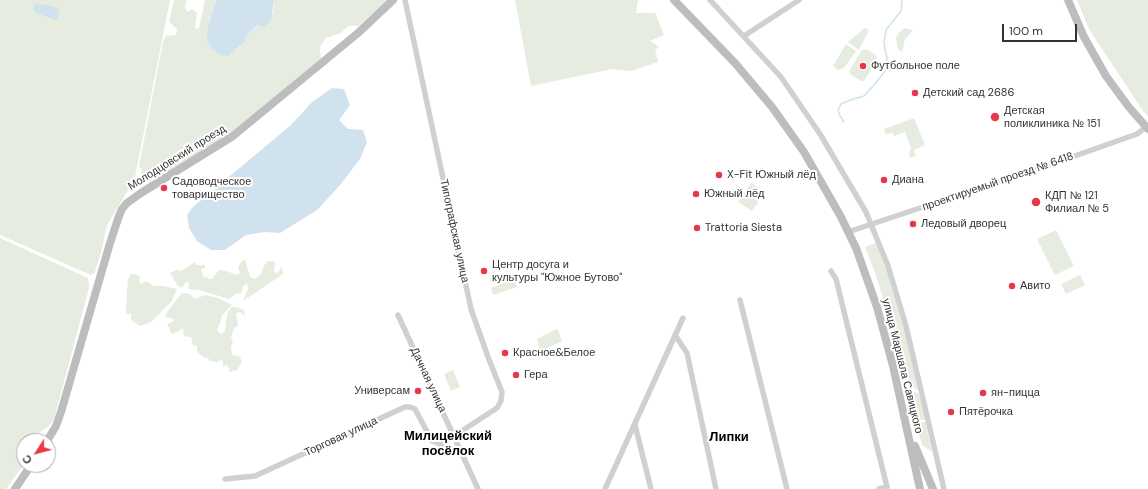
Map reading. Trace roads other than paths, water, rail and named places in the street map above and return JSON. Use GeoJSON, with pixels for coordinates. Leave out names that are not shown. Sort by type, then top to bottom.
{"type":"FeatureCollection","features":[{"type":"Feature","properties":{"kind":"street","name":"Молодцовский проезд"},"geometry":{"type":"LineString","coordinates":[[52,433],[61,412],[110,243],[122,209],[127,203],[141,193],[233,136],[358,33],[393,0]]}},
{"type":"Feature","properties":{"kind":"street","name":"Типографская улица"},"geometry":{"type":"LineString","coordinates":[[405,0],[471,309],[502,392],[501,401],[497,408],[454,436]]}},
{"type":"Feature","properties":{"kind":"street","name":"улица Маршала Савицкого"},"geometry":{"type":"LineString","coordinates":[[674,0],[735,64],[787,126],[820,179],[848,232],[866,273],[877,307],[893,366],[920,489]]}},
{"type":"Feature","properties":{"kind":"street"},"geometry":{"type":"LineString","coordinates":[[710,0],[781,77],[820,134],[857,193],[872,225],[895,286],[906,326],[944,489]]}},
{"type":"Feature","properties":{"kind":"street"},"geometry":{"type":"LineString","coordinates":[[744,36],[799,0]]}},
{"type":"Feature","properties":{"kind":"street"},"geometry":{"type":"LineString","coordinates":[[1068,0],[1084,37],[1106,76],[1128,106],[1147,128]]}},
{"type":"Feature","properties":{"kind":"street","name":"проектируемый проезд № 6418"},"geometry":{"type":"LineString","coordinates":[[848,232],[1054,163],[1137,134],[1147,128]]}},
{"type":"Feature","properties":{"kind":"street"},"geometry":{"type":"LineString","coordinates":[[831,271],[836,279],[887,487],[880,489]]}},
{"type":"Feature","properties":{"kind":"street"},"geometry":{"type":"LineString","coordinates":[[740,300],[787,489]]}},
{"type":"Feature","properties":{"kind":"street","name":"Дачная улица"},"geometry":{"type":"LineString","coordinates":[[398,315],[478,489]]}},
{"type":"Feature","properties":{"kind":"street"},"geometry":{"type":"LineString","coordinates":[[605,489],[683,318]]}},
{"type":"Feature","properties":{"kind":"street"},"geometry":{"type":"LineString","coordinates":[[675,335],[687,353],[716,489]]}},
{"type":"Feature","properties":{"kind":"street","name":"Торговая улица"},"geometry":{"type":"LineString","coordinates":[[225,479],[255,476],[405,407],[415,409],[432,441],[450,451],[460,450]]}},
{"type":"Feature","properties":{"kind":"street"},"geometry":{"type":"LineString","coordinates":[[635,425],[651,489]]}},
{"type":"Feature","properties":{"kind":"street"},"geometry":{"type":"LineString","coordinates":[[907,427],[933,489]]}},
{"type":"Feature","properties":{"kind":"street"},"geometry":{"type":"LineString","coordinates":[[438,443],[454,436]]}},
{"type":"Feature","properties":{"kind":"street"},"geometry":{"type":"LineString","coordinates":[[15,489],[26,473]]}},
{"type":"Feature","properties":{"kind":"water"},"geometry":{"type":"Polygon","coordinates":[[[216,0],[274,0],[271,21],[264,27],[258,25],[247,35],[245,42],[228,56],[219,54],[211,48],[207,39],[208,28],[216,0]]]}},
{"type":"Feature","properties":{"kind":"water"},"geometry":{"type":"Polygon","coordinates":[[[35,3],[55,7],[59,10],[58,19],[55,20],[37,13],[33,10],[35,3]]]}},
{"type":"Feature","properties":{"kind":"water"},"geometry":{"type":"Polygon","coordinates":[[[332,88],[344,89],[350,105],[339,120],[348,129],[363,130],[367,142],[360,159],[341,184],[317,210],[280,233],[265,232],[246,235],[225,250],[211,250],[197,241],[189,228],[187,215],[193,207],[291,125],[312,102],[332,88]]]}},
{"type":"Feature","properties":{"kind":"waterway"},"geometry":{"type":"LineString","coordinates":[[844,122],[838,110],[841,104],[864,96],[885,71],[887,59],[884,43],[886,30],[901,11],[902,0]]}},
{"type":"Feature","properties":{"kind":"place","name":"Футбольное поле"},"geometry":{"type":"Point","coordinates":[863,66]}},
{"type":"Feature","properties":{"kind":"place","name":"Детский сад 2686"},"geometry":{"type":"Point","coordinates":[915,93]}},
{"type":"Feature","properties":{"kind":"place","name":"Детская поликлиника № 151"},"geometry":{"type":"Point","coordinates":[995,117]}},
{"type":"Feature","properties":{"kind":"place","name":"X-Fit Южный лёд"},"geometry":{"type":"Point","coordinates":[719,175]}},
{"type":"Feature","properties":{"kind":"place","name":"Диана"},"geometry":{"type":"Point","coordinates":[884,180]}},
{"type":"Feature","properties":{"kind":"place","name":"Садоводческое товарищество"},"geometry":{"type":"Point","coordinates":[164,188]}},
{"type":"Feature","properties":{"kind":"place","name":"Южный лёд"},"geometry":{"type":"Point","coordinates":[696,194]}},
{"type":"Feature","properties":{"kind":"place","name":"КДП № 121 Филиал № 5"},"geometry":{"type":"Point","coordinates":[1036,202]}},
{"type":"Feature","properties":{"kind":"place","name":"Ледовый дворец"},"geometry":{"type":"Point","coordinates":[913,224]}},
{"type":"Feature","properties":{"kind":"place","name":"Trattoria Siesta"},"geometry":{"type":"Point","coordinates":[697,228]}},
{"type":"Feature","properties":{"kind":"place","name":"Центр досуга и культуры \"Южное Бутово\""},"geometry":{"type":"Point","coordinates":[484,271]}},
{"type":"Feature","properties":{"kind":"place","name":"Авито"},"geometry":{"type":"Point","coordinates":[1012,286]}},
{"type":"Feature","properties":{"kind":"place","name":"Красное&Белое"},"geometry":{"type":"Point","coordinates":[505,353]}},
{"type":"Feature","properties":{"kind":"place","name":"Гера"},"geometry":{"type":"Point","coordinates":[516,375]}},
{"type":"Feature","properties":{"kind":"place","name":"Универсам"},"geometry":{"type":"Point","coordinates":[418,391]}},
{"type":"Feature","properties":{"kind":"place","name":"ян-пицца"},"geometry":{"type":"Point","coordinates":[983,393]}},
{"type":"Feature","properties":{"kind":"place","name":"Пятёрочка"},"geometry":{"type":"Point","coordinates":[951,412]}},
{"type":"Feature","properties":{"kind":"district","name":"Липки"},"geometry":{"type":"Point","coordinates":[729,438]}},
{"type":"Feature","properties":{"kind":"district","name":"Милицейский посёлок"},"geometry":{"type":"Point","coordinates":[448,444]}}]}
